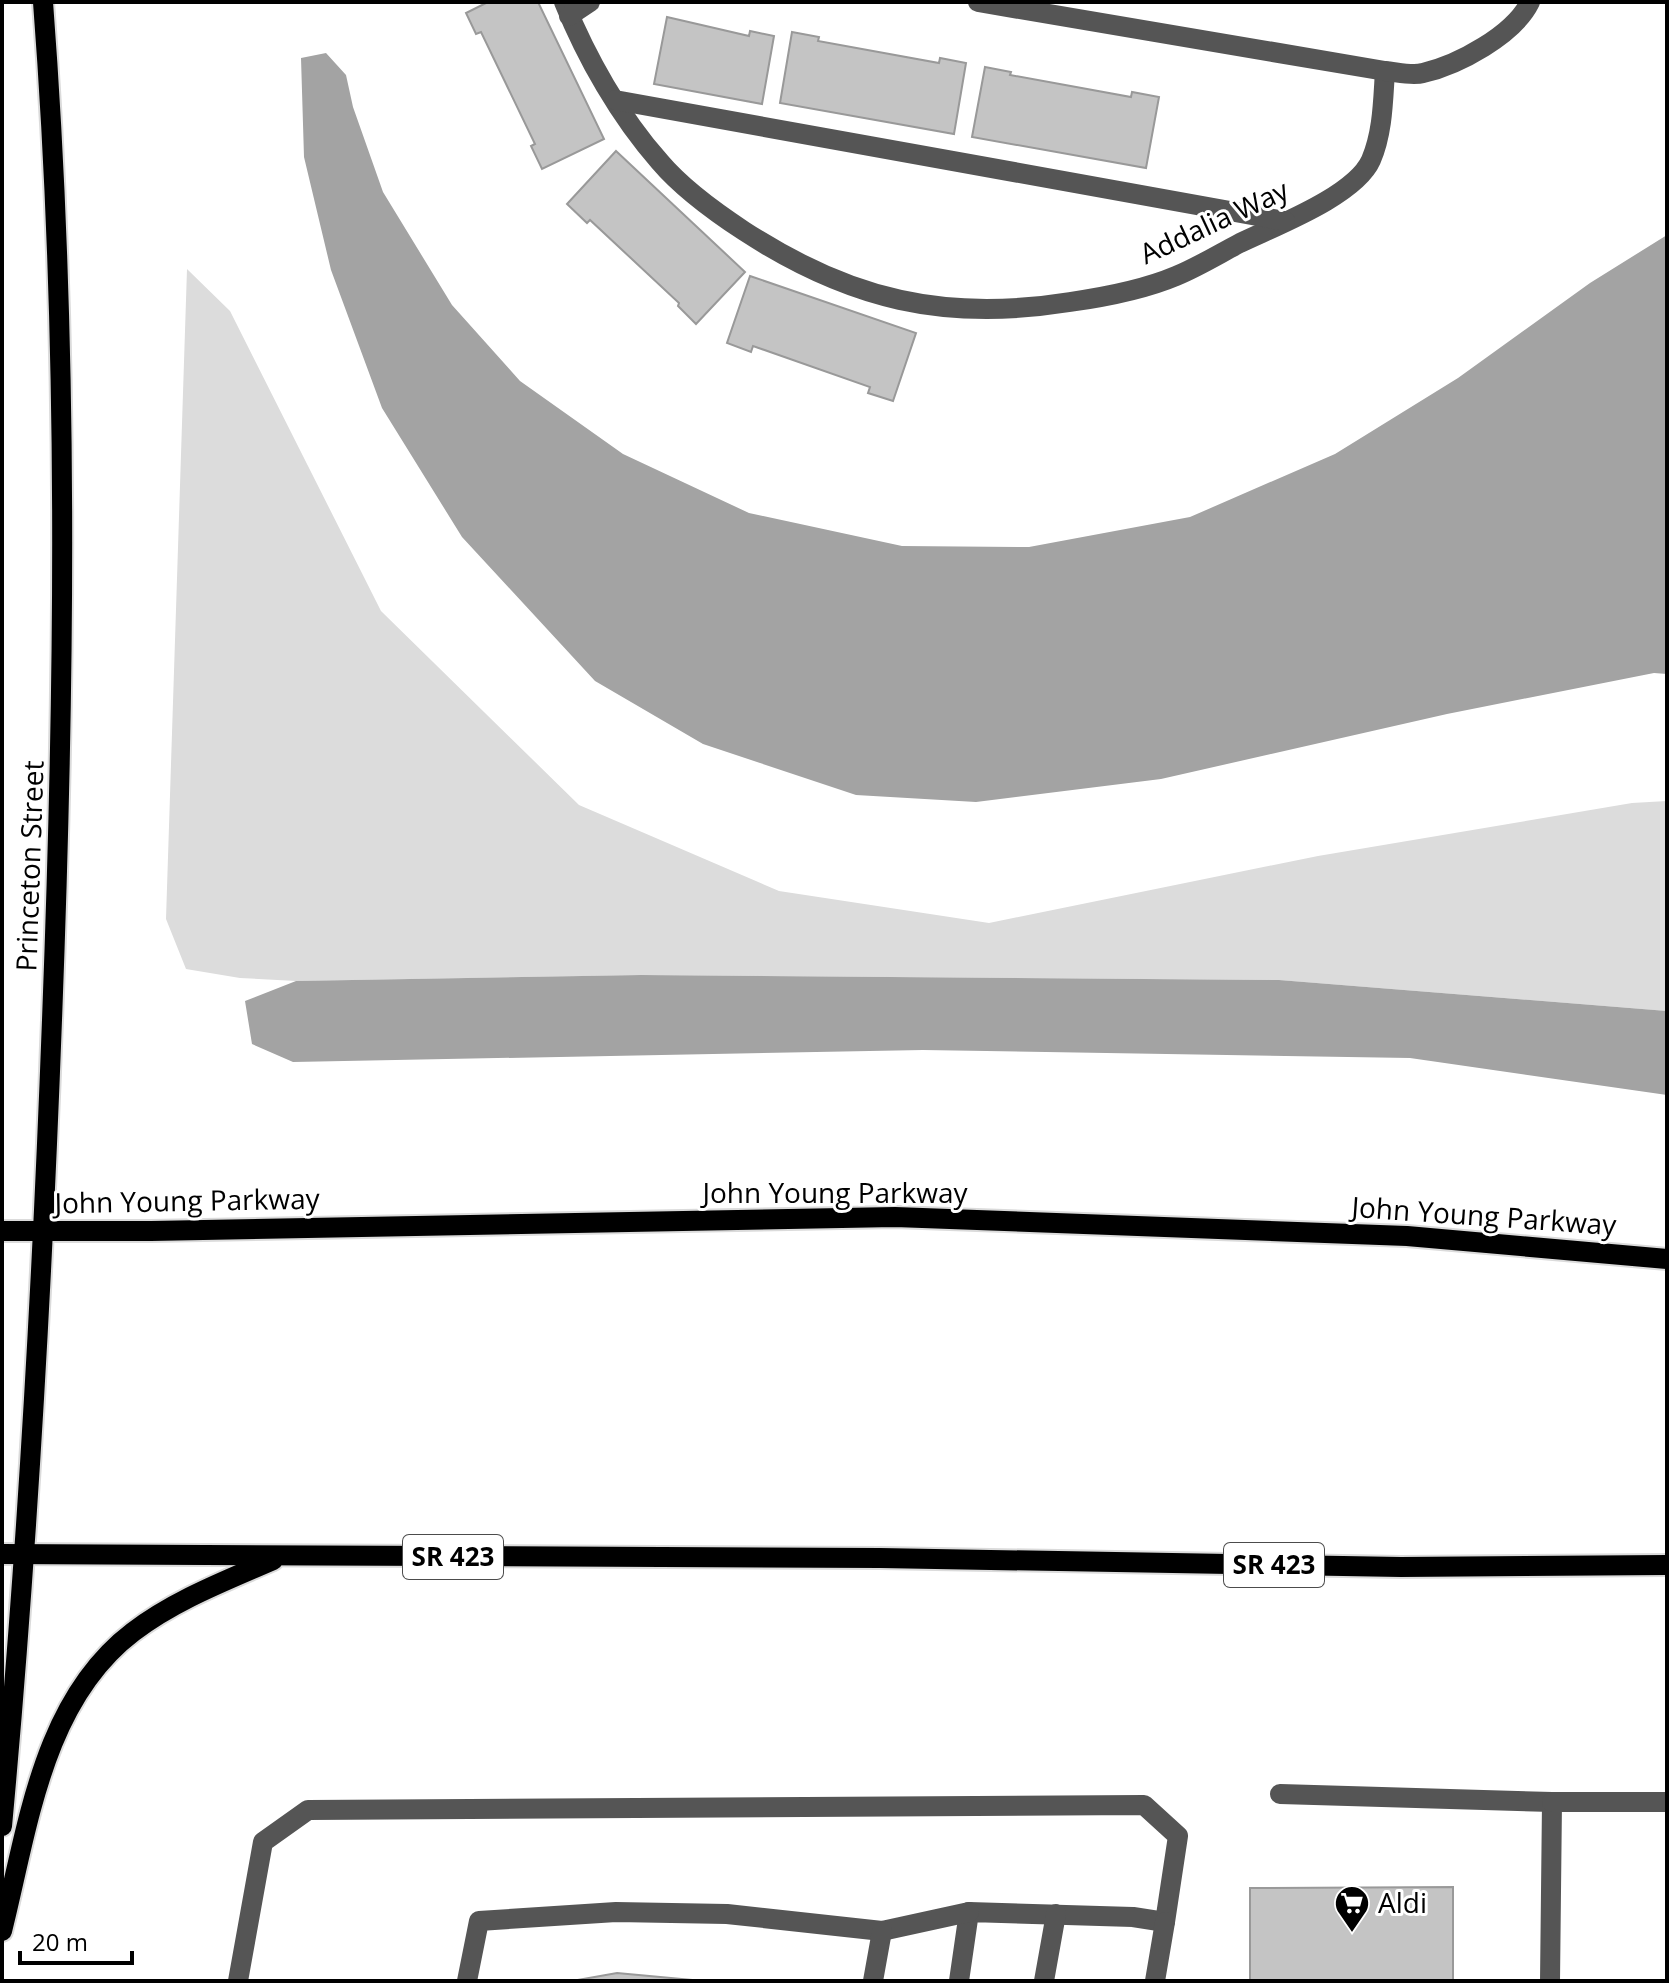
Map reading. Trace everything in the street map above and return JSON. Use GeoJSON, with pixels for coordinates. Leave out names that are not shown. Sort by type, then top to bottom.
{"type":"FeatureCollection","features":[{"type":"Feature","properties":{"kind":"main road","name":"Princeton Street"},"geometry":{"type":"LineString","coordinates":[[2,1826],[26,1554],[45,1231],[61,765],[64,556],[59,285],[43,2]]}},
{"type":"Feature","properties":{"kind":"main road","name":"John Young Parkway"},"geometry":{"type":"LineString","coordinates":[[2,1231],[895,1217],[1407,1236],[1667,1259]]}},
{"type":"Feature","properties":{"kind":"main road","name":"SR 423"},"geometry":{"type":"LineString","coordinates":[[2,1554],[864,1558],[1401,1567],[1667,1565]]}},
{"type":"Feature","properties":{"kind":"main road"},"geometry":{"type":"LineString","coordinates":[[2,1931],[42,1774],[68,1707],[85,1681],[126,1637],[176,1603],[280,1556]]}},
{"type":"Feature","properties":{"kind":"street","name":"Addalia Way"},"geometry":{"type":"LineString","coordinates":[[590,2],[566,9],[615,100],[660,164],[721,216],[775,251],[831,279],[890,299],[952,310],[1026,309],[1105,297],[1174,277],[1344,190],[1370,163],[1379,134],[1385,71]]}},
{"type":"Feature","properties":{"kind":"street"},"geometry":{"type":"LineString","coordinates":[[978,2],[1385,71],[1421,74],[1485,47],[1524,13],[1530,2]]}},
{"type":"Feature","properties":{"kind":"street"},"geometry":{"type":"LineString","coordinates":[[615,100],[1285,221]]}},
{"type":"Feature","properties":{"kind":"street"},"geometry":{"type":"LineString","coordinates":[[1280,1794],[1667,1802]]}},
{"type":"Feature","properties":{"kind":"street"},"geometry":{"type":"LineString","coordinates":[[1550,1981],[1552,1802]]}},
{"type":"Feature","properties":{"kind":"street"},"geometry":{"type":"LineString","coordinates":[[238,1981],[263,1842],[308,1810],[1144,1805],[1178,1836],[1155,1981]]}},
{"type":"Feature","properties":{"kind":"street"},"geometry":{"type":"LineString","coordinates":[[467,1981],[479,1921],[616,1912],[727,1914],[882,1931],[969,1912],[1133,1917],[1165,1922]]}},
{"type":"Feature","properties":{"kind":"street"},"geometry":{"type":"LineString","coordinates":[[959,1981],[969,1912]]}},
{"type":"Feature","properties":{"kind":"street"},"geometry":{"type":"LineString","coordinates":[[1044,1981],[1056,1914]]}},
{"type":"Feature","properties":{"kind":"street"},"geometry":{"type":"LineString","coordinates":[[873,1981],[882,1931]]}},
{"type":"Feature","properties":{"kind":"shaded area"},"geometry":{"type":"Polygon","coordinates":[[[326,53],[346,75],[353,107],[383,192],[452,305],[520,381],[623,454],[749,513],[902,546],[1029,547],[1190,517],[1335,454],[1458,378],[1590,283],[1667,235],[1667,674],[1654,673],[1447,714],[1161,779],[976,802],[856,795],[703,744],[595,681],[462,537],[382,408],[331,270],[304,157],[301,58],[326,53]]]}},
{"type":"Feature","properties":{"kind":"shaded area"},"geometry":{"type":"Polygon","coordinates":[[[187,269],[230,311],[381,611],[579,805],[779,891],[989,923],[1318,856],[1632,803],[1667,801],[1667,1011],[1279,980],[641,975],[296,981],[240,978],[186,969],[166,919],[187,269]]]}},
{"type":"Feature","properties":{"kind":"shaded area"},"geometry":{"type":"Polygon","coordinates":[[[641,975],[1279,980],[1667,1011],[1667,1095],[1410,1058],[923,1050],[293,1062],[252,1044],[245,1001],[296,981],[641,975]]]}},
{"type":"Feature","properties":{"kind":"building"},"geometry":{"type":"Polygon","coordinates":[[[488,2],[538,2],[604,139],[542,169],[531,146],[535,144],[481,32],[476,34],[466,13],[488,2]]]}},
{"type":"Feature","properties":{"kind":"building"},"geometry":{"type":"Polygon","coordinates":[[[667,17],[749,36],[750,31],[774,36],[762,104],[654,84],[667,17]]]}},
{"type":"Feature","properties":{"kind":"building"},"geometry":{"type":"Polygon","coordinates":[[[792,32],[819,37],[818,41],[939,63],[940,58],[966,63],[954,134],[780,103],[792,32]]]}},
{"type":"Feature","properties":{"kind":"building"},"geometry":{"type":"Polygon","coordinates":[[[985,67],[1011,72],[1010,75],[1131,97],[1132,92],[1159,97],[1146,168],[972,137],[985,67]]]}},
{"type":"Feature","properties":{"kind":"building"},"geometry":{"type":"Polygon","coordinates":[[[616,151],[745,272],[696,324],[678,306],[679,303],[590,220],[587,223],[567,204],[616,151]]]}},
{"type":"Feature","properties":{"kind":"building"},"geometry":{"type":"Polygon","coordinates":[[[750,276],[916,333],[893,401],[868,393],[870,387],[753,346],[751,352],[727,343],[750,276]]]}},
{"type":"Feature","properties":{"kind":"building","name":"Aldi"},"geometry":{"type":"Polygon","coordinates":[[[1453,1887],[1453,1981],[1250,1981],[1250,1888],[1453,1887]]]}},
{"type":"Feature","properties":{"kind":"building"},"geometry":{"type":"Polygon","coordinates":[[[617,1973],[671,1978],[703,1981],[572,1981],[617,1973]]]}},
{"type":"Feature","properties":{"kind":"place","name":"Aldi"},"geometry":{"type":"Point","coordinates":[1352,1934]}}]}
